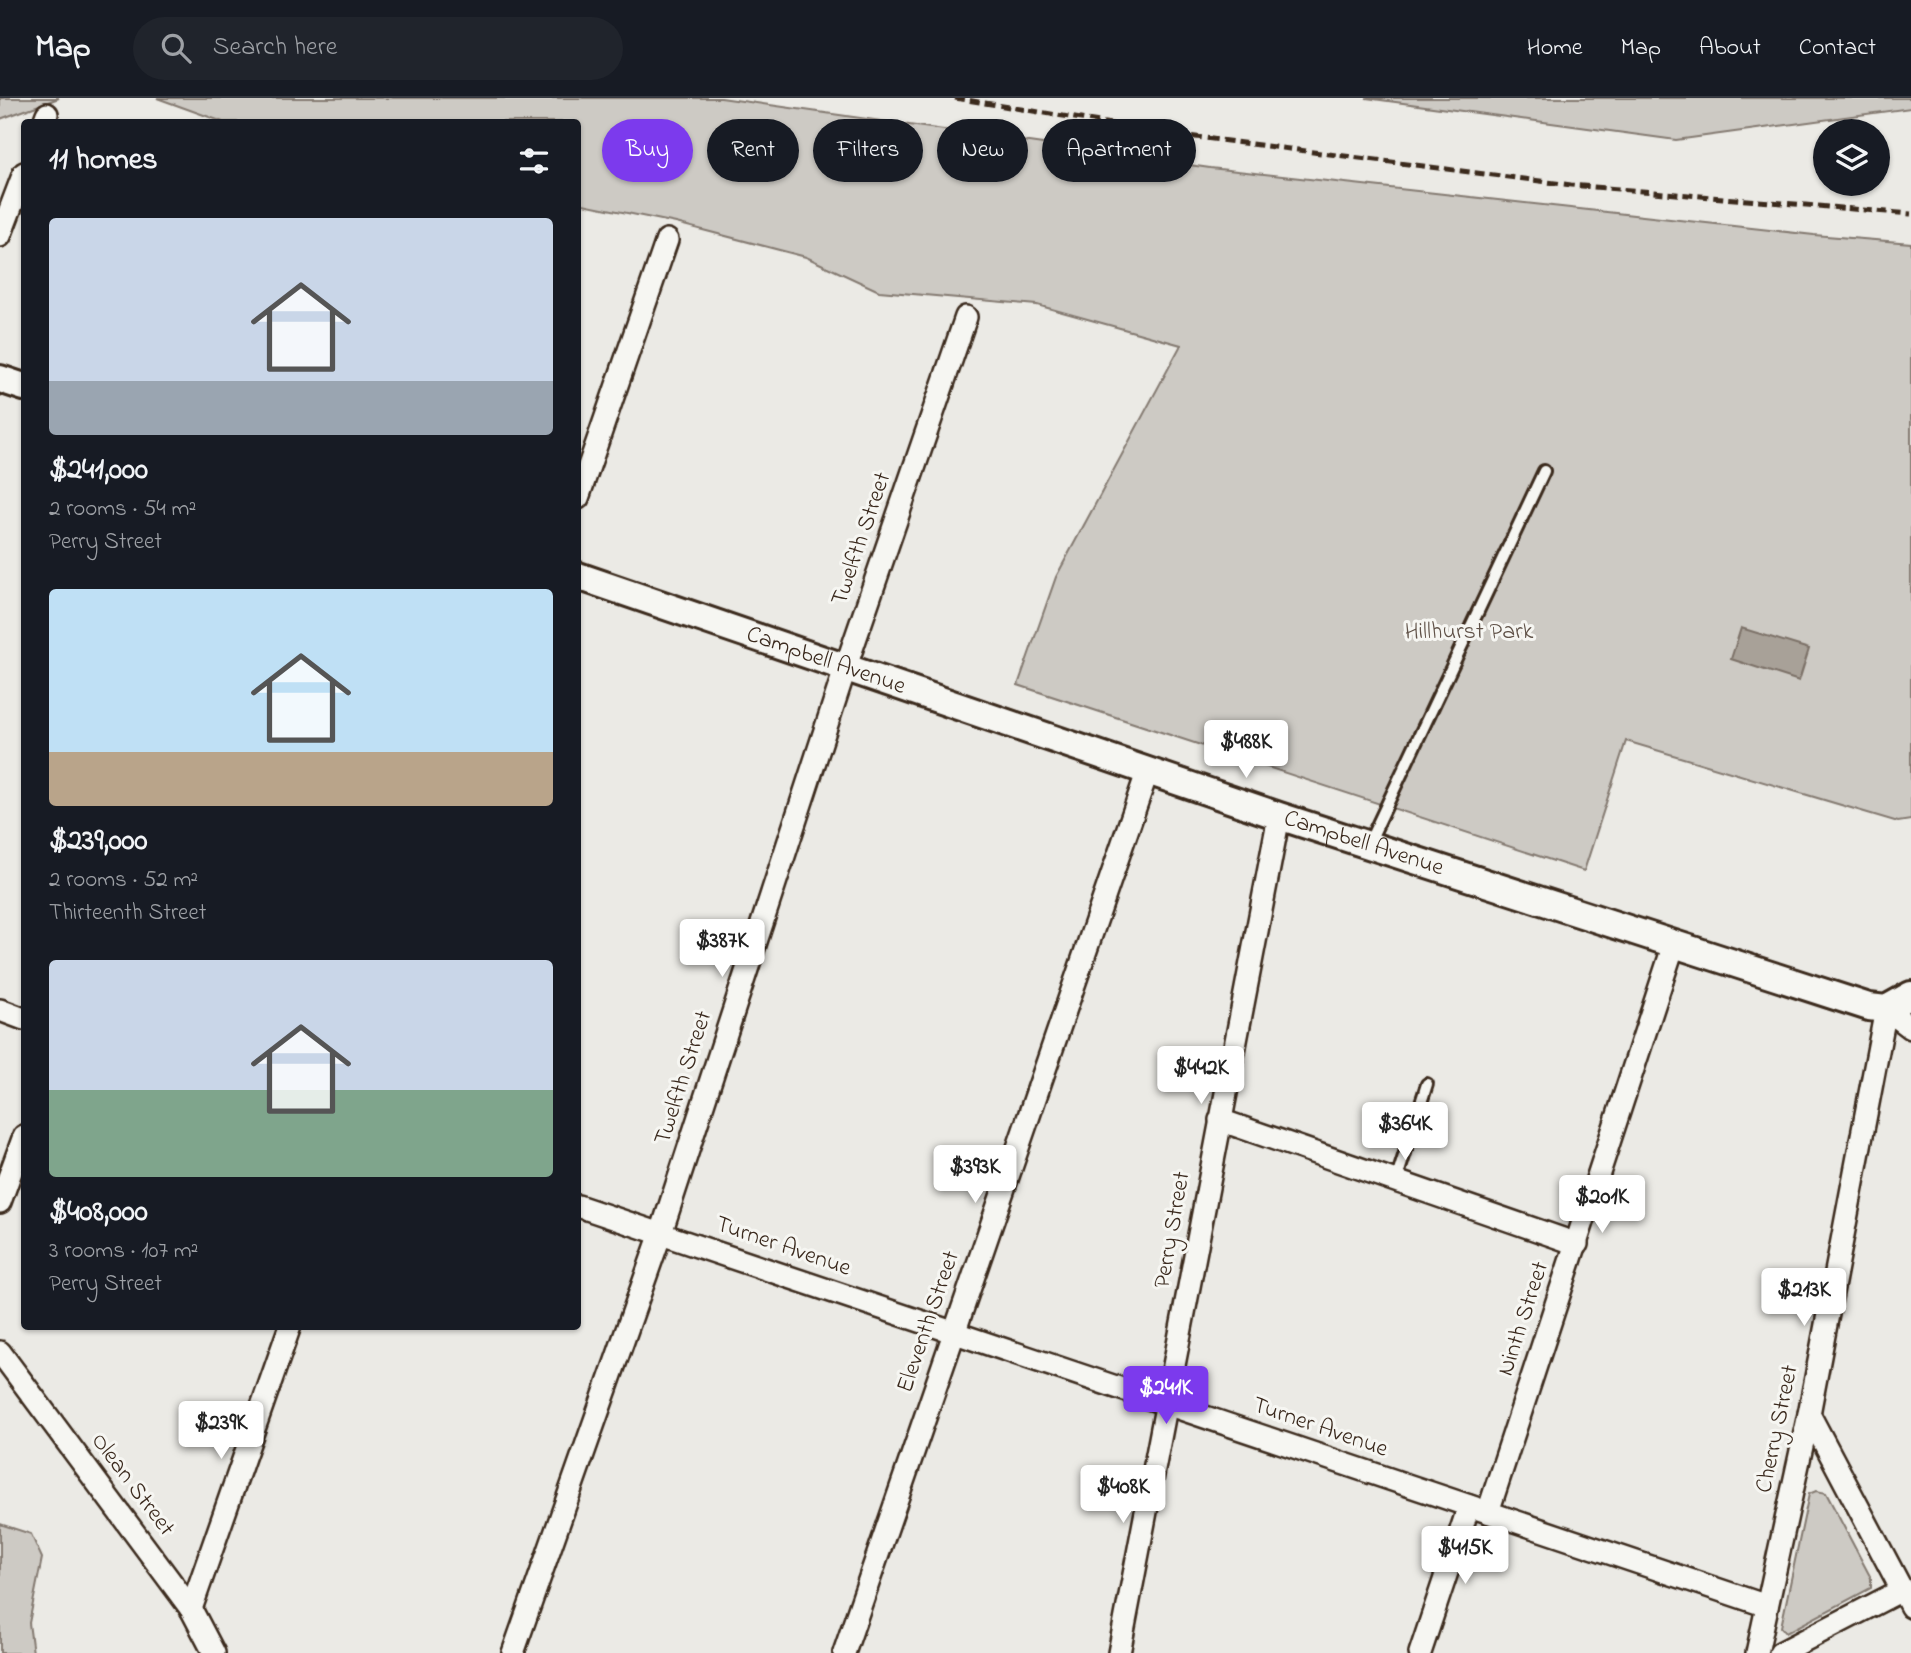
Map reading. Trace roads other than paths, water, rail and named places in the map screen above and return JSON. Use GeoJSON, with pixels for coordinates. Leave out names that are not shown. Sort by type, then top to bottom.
{"type":"FeatureCollection","features":[{"type":"Feature","properties":{"kind":"street"},"geometry":{"type":"LineString","coordinates":[[0,236],[21,181]]}},
{"type":"Feature","properties":{"kind":"street"},"geometry":{"type":"LineString","coordinates":[[581,489],[667,240]]}},
{"type":"Feature","properties":{"kind":"street","name":"Twelfth Street"},"geometry":{"type":"LineString","coordinates":[[513,1653],[661,1233],[845,669],[966,317]]}},
{"type":"Feature","properties":{"kind":"street"},"geometry":{"type":"LineString","coordinates":[[0,379],[21,386]]}},
{"type":"Feature","properties":{"kind":"street","name":"Campbell Avenue"},"geometry":{"type":"LineString","coordinates":[[581,577],[1279,817],[1869,1007],[1886,1009]]}},
{"type":"Feature","properties":{"kind":"street","name":"Eleventh Street"},"geometry":{"type":"LineString","coordinates":[[844,1653],[1148,770]]}},
{"type":"Feature","properties":{"kind":"street","name":"Perry Street"},"geometry":{"type":"LineString","coordinates":[[1119,1653],[1279,817]]}},
{"type":"Feature","properties":{"kind":"street","name":"Ninth Street"},"geometry":{"type":"LineString","coordinates":[[1420,1653],[1479,1509],[1577,1244],[1674,944]]}},
{"type":"Feature","properties":{"kind":"street"},"geometry":{"type":"LineString","coordinates":[[1911,995],[1886,1009],[1911,1028]]}},
{"type":"Feature","properties":{"kind":"street","name":"Cherry Street"},"geometry":{"type":"LineString","coordinates":[[1757,1653],[1809,1413],[1886,1009]]}},
{"type":"Feature","properties":{"kind":"street"},"geometry":{"type":"LineString","coordinates":[[0,1010],[21,1018]]}},
{"type":"Feature","properties":{"kind":"street"},"geometry":{"type":"LineString","coordinates":[[1220,1120],[1577,1244]]}},
{"type":"Feature","properties":{"kind":"street"},"geometry":{"type":"LineString","coordinates":[[0,1202],[21,1144]]}},
{"type":"Feature","properties":{"kind":"street","name":"Turner Avenue"},"geometry":{"type":"LineString","coordinates":[[581,1207],[1767,1606]]}},
{"type":"Feature","properties":{"kind":"street"},"geometry":{"type":"LineString","coordinates":[[191,1609],[289,1330]]}},
{"type":"Feature","properties":{"kind":"street","name":"Olean Street"},"geometry":{"type":"LineString","coordinates":[[0,1352],[191,1609],[214,1653]]}},
{"type":"Feature","properties":{"kind":"street"},"geometry":{"type":"LineString","coordinates":[[1780,1653],[1907,1599],[1809,1413]]}},
{"type":"Feature","properties":{"kind":"lane"},"geometry":{"type":"LineString","coordinates":[[1368,845],[1544,471]]}},
{"type":"Feature","properties":{"kind":"lane"},"geometry":{"type":"LineString","coordinates":[[1396,1181],[1427,1083]]}},
{"type":"Feature","properties":{"kind":"railway"},"geometry":{"type":"LineString","coordinates":[[955,98],[1165,133],[1571,185],[1911,214]]}},
{"type":"Feature","properties":{"kind":"park label","name":"Hillhurst Park"},"geometry":{"type":"Point","coordinates":[1469,632]}}]}
